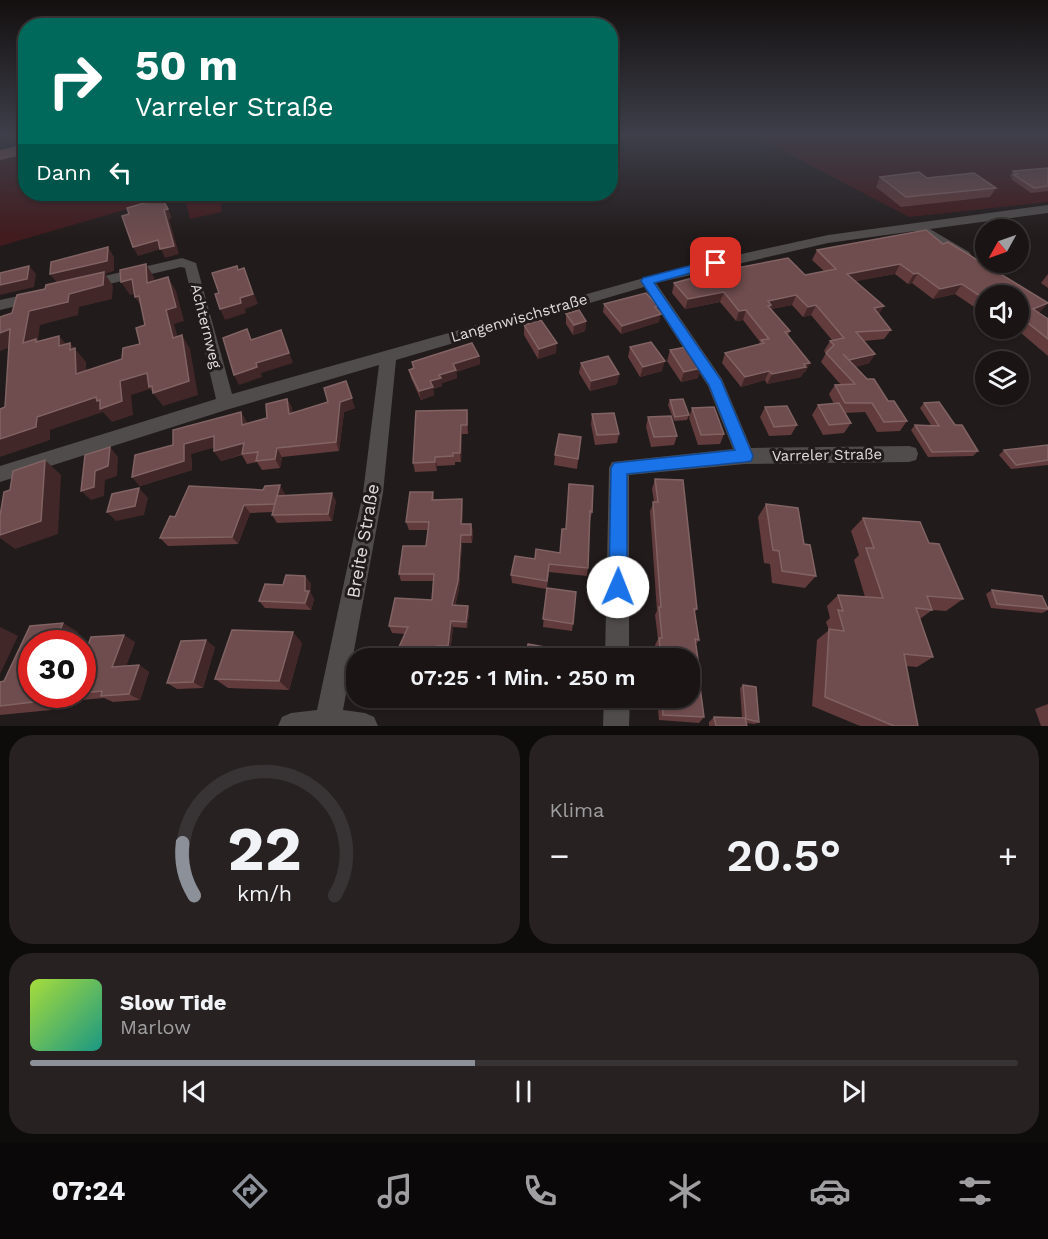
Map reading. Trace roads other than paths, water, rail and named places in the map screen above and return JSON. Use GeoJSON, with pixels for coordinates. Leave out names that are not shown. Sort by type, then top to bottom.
{"type":"FeatureCollection","features":[{"type":"Feature","properties":{"kind":"street","name":"Langenwischstraße"},"geometry":{"type":"LineString","coordinates":[[0,474],[388,355],[732,258],[828,239],[1048,209]]}},
{"type":"Feature","properties":{"kind":"street"},"geometry":{"type":"LineString","coordinates":[[916,226],[975,261]]}},
{"type":"Feature","properties":{"kind":"street","name":"Achternweg"},"geometry":{"type":"LineString","coordinates":[[0,305],[182,262],[191,266],[226,403]]}},
{"type":"Feature","properties":{"kind":"street"},"geometry":{"type":"LineString","coordinates":[[647,281],[716,384],[745,456]]}},
{"type":"Feature","properties":{"kind":"street","name":"Breite Straße"},"geometry":{"type":"LineString","coordinates":[[328,724],[373,493],[388,355]]}},
{"type":"Feature","properties":{"kind":"street","name":"Varreler Straße"},"geometry":{"type":"LineString","coordinates":[[617,648],[619,468],[745,456],[909,453]]}},
{"type":"Feature","properties":{"kind":"street"},"geometry":{"type":"LineString","coordinates":[[616,726],[617,708]]}},
{"type":"Feature","properties":{"kind":"street"},"geometry":{"type":"LineString","coordinates":[[291,726],[328,724],[365,726]]}}]}
